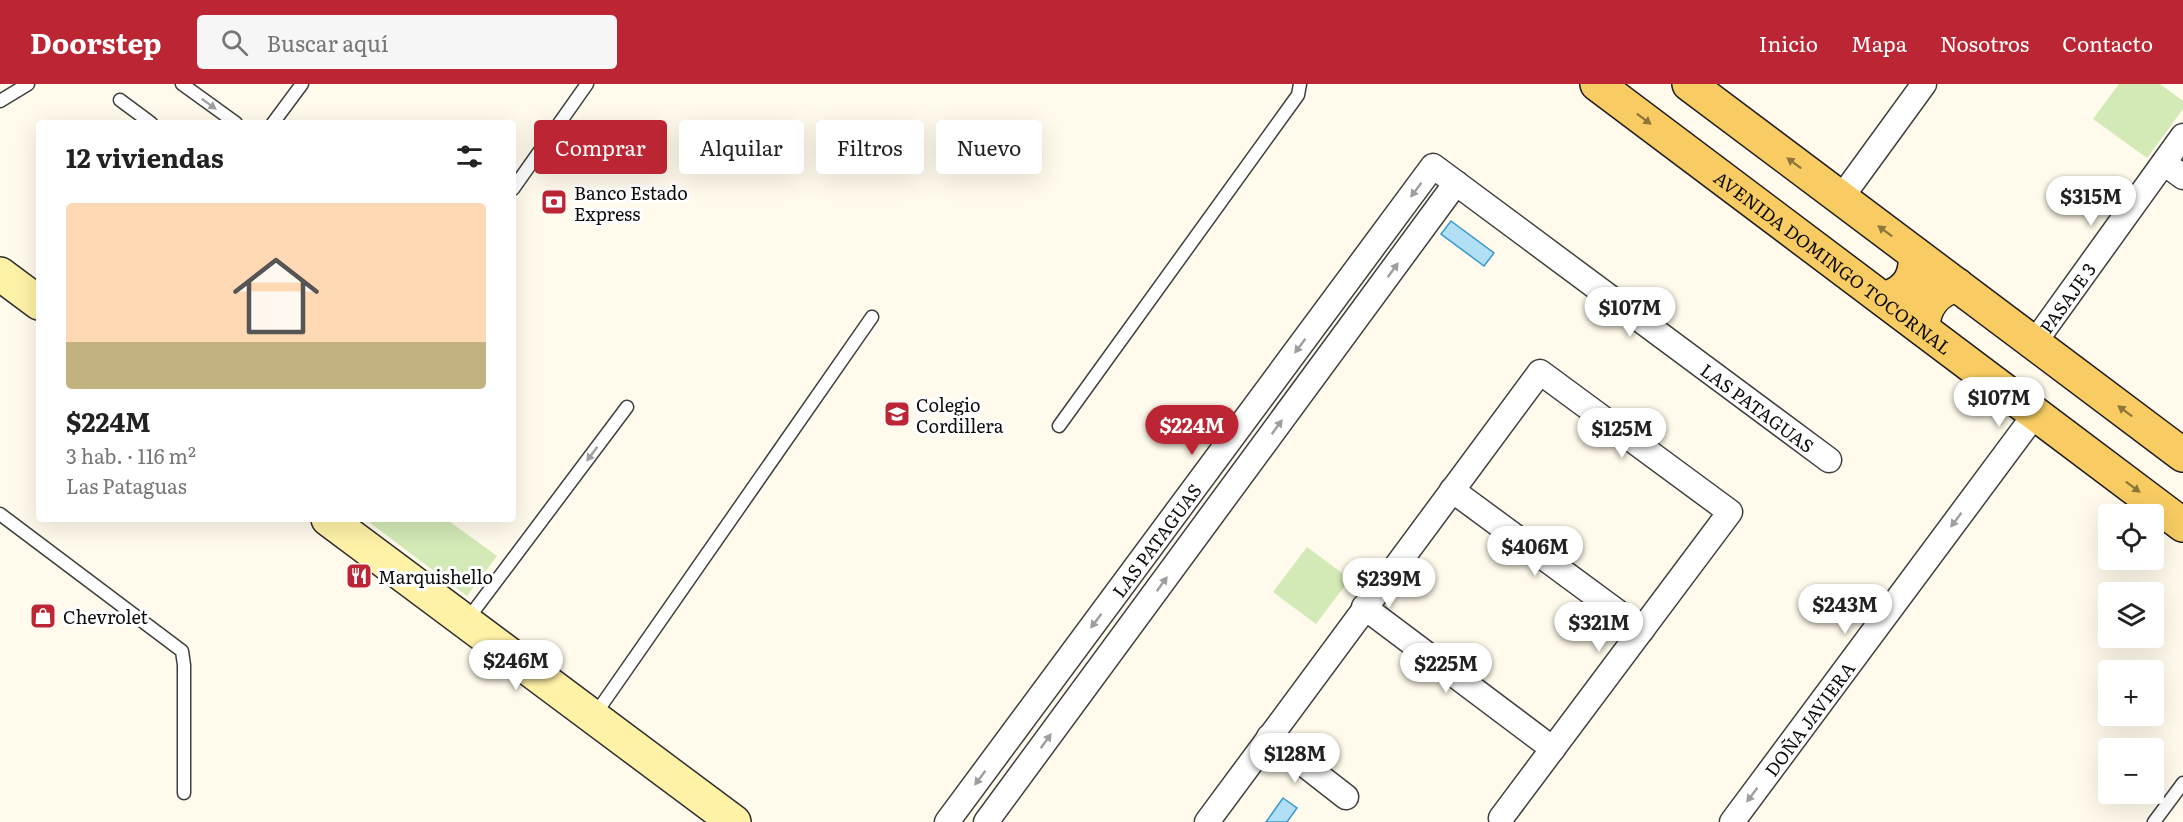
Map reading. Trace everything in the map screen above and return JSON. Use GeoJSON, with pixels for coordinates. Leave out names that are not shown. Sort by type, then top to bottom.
{"type":"FeatureCollection","features":[{"type":"Feature","properties":{"kind":"main road"},"geometry":{"type":"LineString","coordinates":[[1689,84],[2183,455]]}},
{"type":"Feature","properties":{"kind":"main road","name":"AVENIDA DOMINGO TOCORNAL"},"geometry":{"type":"LineString","coordinates":[[1613,89],[1883,299],[2183,525]]}},
{"type":"Feature","properties":{"kind":"main road"},"geometry":{"type":"LineString","coordinates":[[1883,299],[1903,291],[1910,282],[1914,274],[1915,254]]}},
{"type":"Feature","properties":{"kind":"main road"},"geometry":{"type":"LineString","coordinates":[[1923,329],[1923,319],[1931,300],[1947,288],[1957,285]]}},
{"type":"Feature","properties":{"kind":"street"},"geometry":{"type":"LineString","coordinates":[[1841,198],[1924,84]]}},
{"type":"Feature","properties":{"kind":"street","name":"PASAJE 3"},"geometry":{"type":"LineString","coordinates":[[2034,343],[2173,170],[2183,136]]}},
{"type":"Feature","properties":{"kind":"street","name":"LAS PATAGUAS"},"geometry":{"type":"LineString","coordinates":[[947,822],[1433,166],[1829,460]]}},
{"type":"Feature","properties":{"kind":"street","name":"LAS PATAGUAS"},"geometry":{"type":"LineString","coordinates":[[987,822],[1456,183]]}},
{"type":"Feature","properties":{"kind":"street"},"geometry":{"type":"LineString","coordinates":[[0,274],[36,301]]}},
{"type":"Feature","properties":{"kind":"street"},"geometry":{"type":"LineString","coordinates":[[1207,822],[1540,372],[1730,512],[1501,818]]}},
{"type":"Feature","properties":{"kind":"street","name":"DOÑA JAVIERA"},"geometry":{"type":"LineString","coordinates":[[1732,822],[2036,413]]}},
{"type":"Feature","properties":{"kind":"street"},"geometry":{"type":"LineString","coordinates":[[1452,490],[1642,630]]}},
{"type":"Feature","properties":{"kind":"street"},"geometry":{"type":"LineString","coordinates":[[332,522],[730,821]]}},
{"type":"Feature","properties":{"kind":"street"},"geometry":{"type":"LineString","coordinates":[[1364,607],[1553,748]]}},
{"type":"Feature","properties":{"kind":"street"},"geometry":{"type":"LineString","coordinates":[[1269,737],[1346,797]]}},
{"type":"Feature","properties":{"kind":"lane"},"geometry":{"type":"LineString","coordinates":[[0,101],[28,84]]}},
{"type":"Feature","properties":{"kind":"lane"},"geometry":{"type":"LineString","coordinates":[[182,84],[232,120]]}},
{"type":"Feature","properties":{"kind":"lane"},"geometry":{"type":"LineString","coordinates":[[275,120],[302,84]]}},
{"type":"Feature","properties":{"kind":"lane"},"geometry":{"type":"LineString","coordinates":[[516,185],[587,84]]}},
{"type":"Feature","properties":{"kind":"lane"},"geometry":{"type":"LineString","coordinates":[[1059,426],[1298,95],[1300,84]]}},
{"type":"Feature","properties":{"kind":"lane"},"geometry":{"type":"LineString","coordinates":[[120,100],[147,120]]}},
{"type":"Feature","properties":{"kind":"lane"},"geometry":{"type":"LineString","coordinates":[[593,717],[872,316]]}},
{"type":"Feature","properties":{"kind":"lane"},"geometry":{"type":"LineString","coordinates":[[466,622],[627,408]]}},
{"type":"Feature","properties":{"kind":"lane"},"geometry":{"type":"LineString","coordinates":[[0,514],[182,651],[184,665],[184,793]]}},
{"type":"Feature","properties":{"kind":"lane"},"geometry":{"type":"LineString","coordinates":[[2154,822],[2183,783]]}},
{"type":"Feature","properties":{"kind":"green space"},"geometry":{"type":"Polygon","coordinates":[[[2119,84],[2160,84],[2183,101],[2183,109],[2147,158],[2093,119],[2119,84]]]}},
{"type":"Feature","properties":{"kind":"green space"},"geometry":{"type":"Polygon","coordinates":[[[369,522],[450,522],[497,556],[467,596],[369,522]]]}},
{"type":"Feature","properties":{"kind":"green space"},"geometry":{"type":"Polygon","coordinates":[[[1307,547],[1350,579],[1316,624],[1273,592],[1307,547]]]}},
{"type":"Feature","properties":{"kind":"water"},"geometry":{"type":"Polygon","coordinates":[[[1451,221],[1494,253],[1484,266],[1441,234],[1451,221]]]}},
{"type":"Feature","properties":{"kind":"water"},"geometry":{"type":"Polygon","coordinates":[[[1283,798],[1297,808],[1287,822],[1266,822],[1283,798]]]}},
{"type":"Feature","properties":{"kind":"place","name":"Banco Estado Express"},"geometry":{"type":"Point","coordinates":[554,202]}},
{"type":"Feature","properties":{"kind":"place","name":"Colegio Cordillera"},"geometry":{"type":"Point","coordinates":[897,414]}},
{"type":"Feature","properties":{"kind":"place","name":"Marquishello"},"geometry":{"type":"Point","coordinates":[359,576]}},
{"type":"Feature","properties":{"kind":"place","name":"Chevrolet"},"geometry":{"type":"Point","coordinates":[43,616]}}]}
